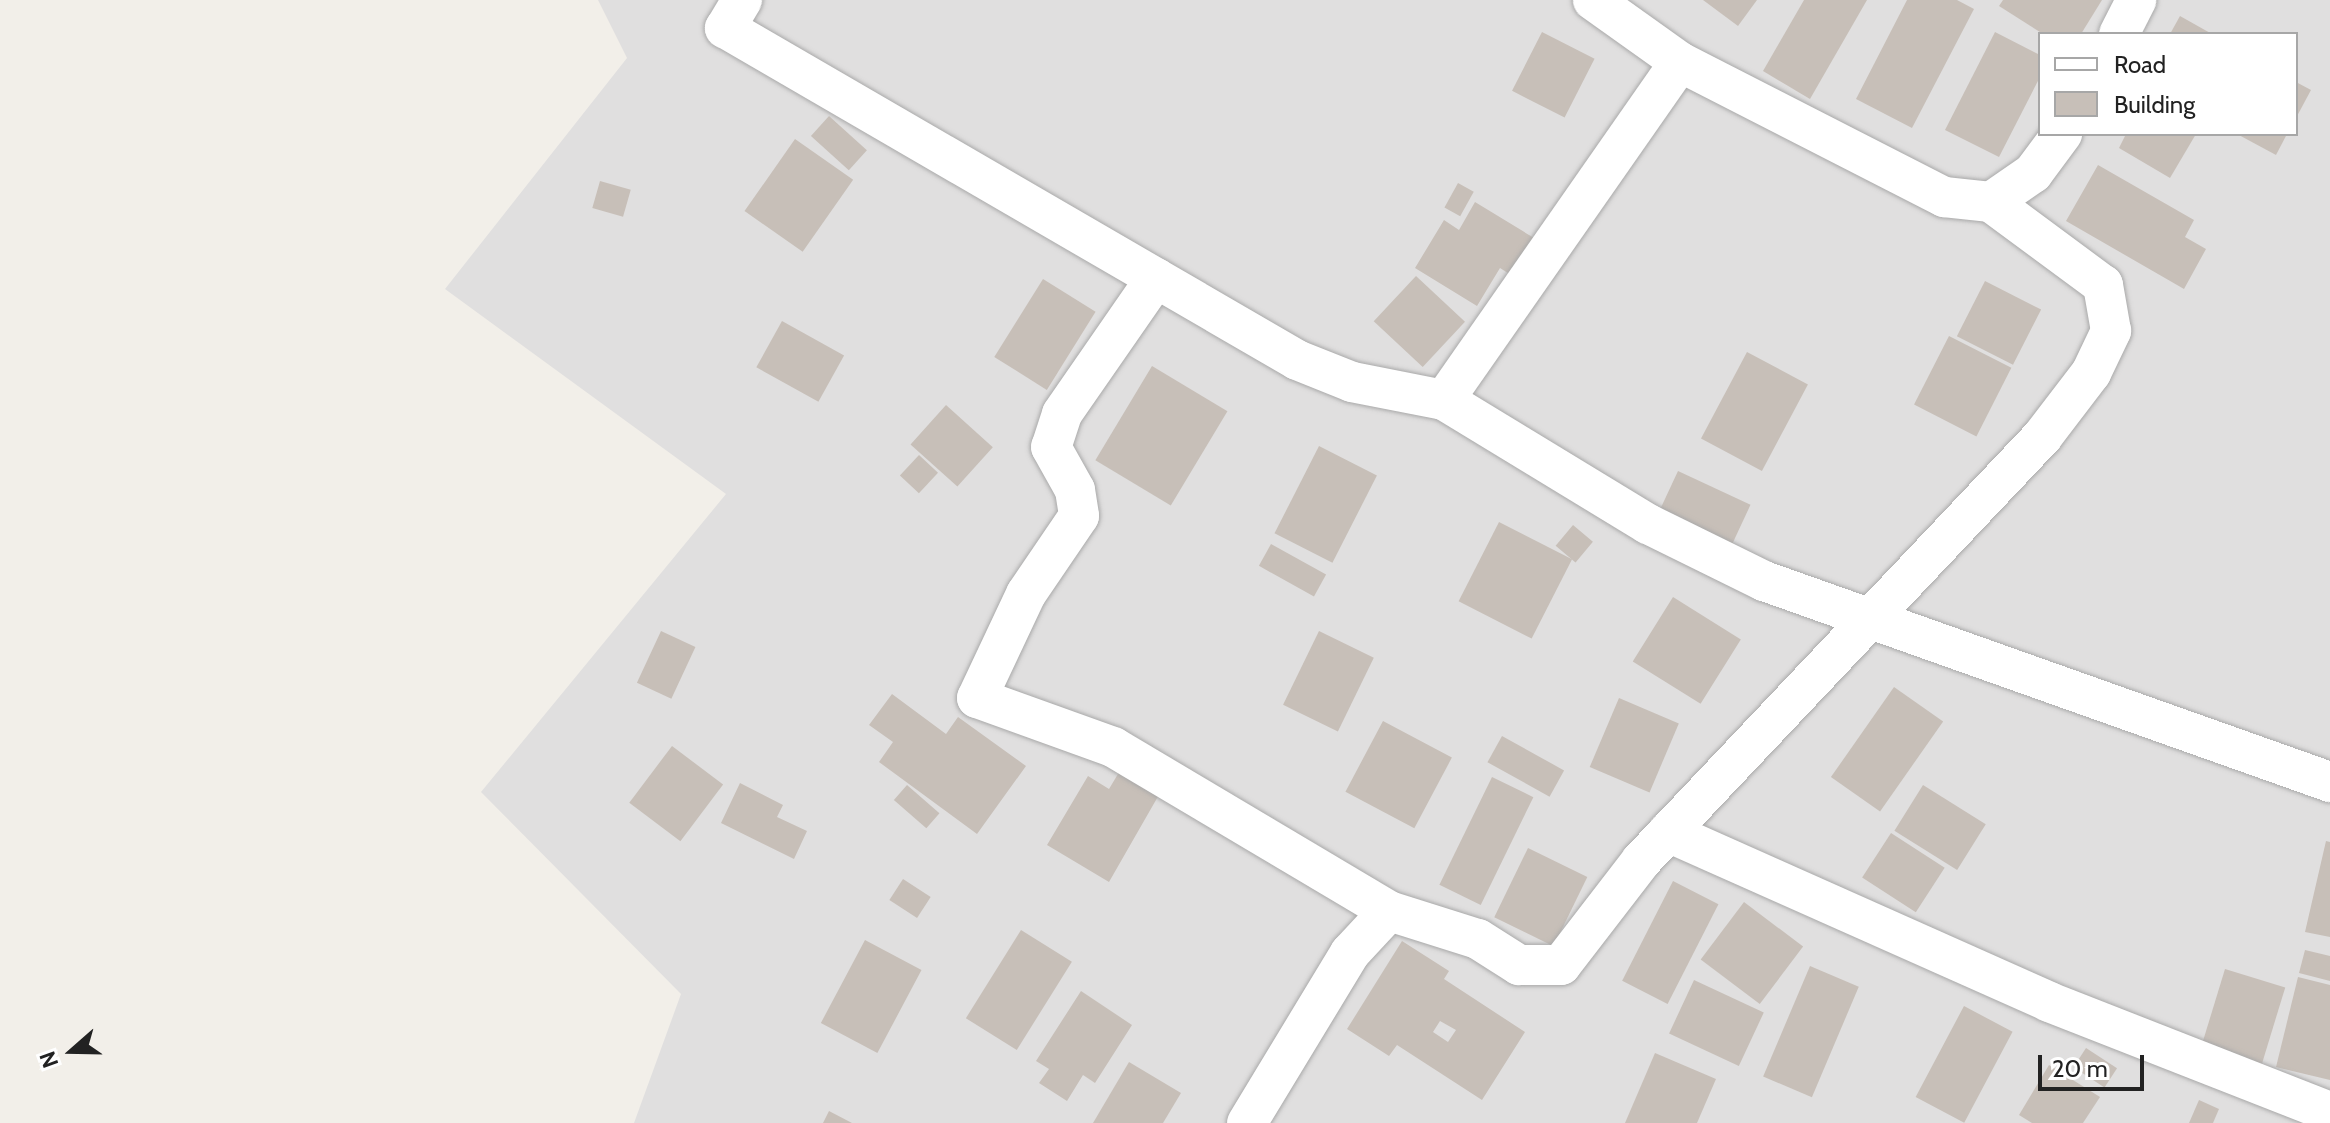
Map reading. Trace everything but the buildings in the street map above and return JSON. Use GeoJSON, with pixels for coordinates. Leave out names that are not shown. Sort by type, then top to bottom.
{"type":"FeatureCollection","features":[{"type":"Feature","properties":{"kind":"street"},"geometry":{"type":"LineString","coordinates":[[742,0],[725,28],[1297,360],[1352,382],[1444,400],[1648,524],[1764,581],[1872,615],[2330,782]]}},
{"type":"Feature","properties":{"kind":"street"},"geometry":{"type":"LineString","coordinates":[[1156,278],[1062,414],[1051,447],[1075,490],[1079,516],[1026,594],[977,698],[1113,747],[1389,911],[1478,939],[1519,965],[1561,965],[1668,832],[2042,437],[2091,373],[2111,331],[2103,285],[1991,202],[1944,197],[1680,62],[1593,0]]}},
{"type":"Feature","properties":{"kind":"street"},"geometry":{"type":"LineString","coordinates":[[2120,32],[2136,0]]}},
{"type":"Feature","properties":{"kind":"street"},"geometry":{"type":"LineString","coordinates":[[1444,400],[1680,62]]}},
{"type":"Feature","properties":{"kind":"street"},"geometry":{"type":"LineString","coordinates":[[1991,202],[2033,173],[2061,136]]}},
{"type":"Feature","properties":{"kind":"street"},"geometry":{"type":"LineString","coordinates":[[1668,832],[2049,1002],[2330,1112]]}},
{"type":"Feature","properties":{"kind":"street"},"geometry":{"type":"LineString","coordinates":[[1247,1123],[1350,953],[1389,911]]}},
{"type":"Feature","properties":{"kind":"shaded area"},"geometry":{"type":"Polygon","coordinates":[[[598,0],[2330,0],[2330,1123],[634,1123],[681,994],[481,792],[726,494],[445,289],[627,58],[598,0]]]}}]}
